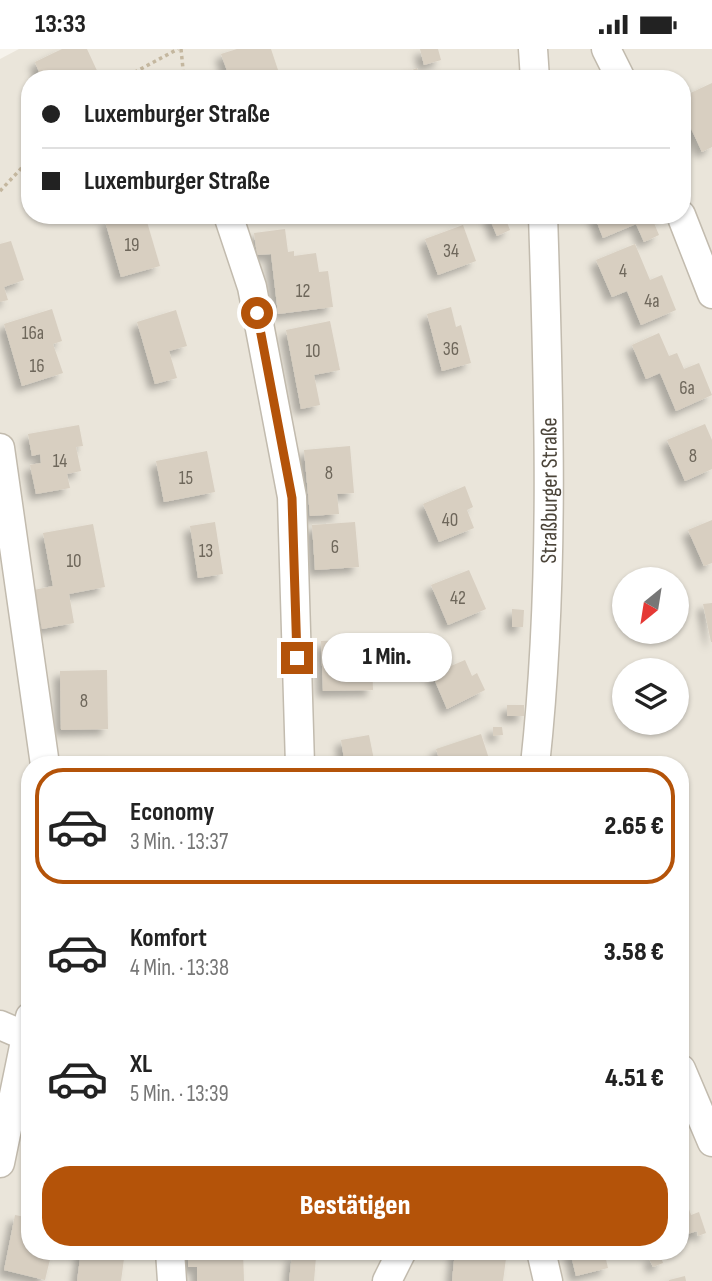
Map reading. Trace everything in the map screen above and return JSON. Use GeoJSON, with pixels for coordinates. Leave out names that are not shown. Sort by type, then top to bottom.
{"type":"FeatureCollection","features":[{"type":"Feature","properties":{"kind":"street"},"geometry":{"type":"LineString","coordinates":[[533,49],[534,70]]}},
{"type":"Feature","properties":{"kind":"street"},"geometry":{"type":"LineString","coordinates":[[606,49],[616,70]]}},
{"type":"Feature","properties":{"kind":"street"},"geometry":{"type":"LineString","coordinates":[[231,224],[253,287],[292,498],[300,756]]}},
{"type":"Feature","properties":{"kind":"street","name":"Straßburger Straße"},"geometry":{"type":"LineString","coordinates":[[536,756],[544,668],[548,553],[543,224]]}},
{"type":"Feature","properties":{"kind":"street"},"geometry":{"type":"LineString","coordinates":[[685,224],[712,294]]}},
{"type":"Feature","properties":{"kind":"street"},"geometry":{"type":"LineString","coordinates":[[0,448],[44,756]]}},
{"type":"Feature","properties":{"kind":"street"},"geometry":{"type":"LineString","coordinates":[[0,1025],[21,1029]]}},
{"type":"Feature","properties":{"kind":"street"},"geometry":{"type":"LineString","coordinates":[[0,1163],[21,1067]]}},
{"type":"Feature","properties":{"kind":"street"},"geometry":{"type":"LineString","coordinates":[[689,1088],[712,1142]]}},
{"type":"Feature","properties":{"kind":"street"},"geometry":{"type":"LineString","coordinates":[[171,1260],[172,1281]]}},
{"type":"Feature","properties":{"kind":"street"},"geometry":{"type":"LineString","coordinates":[[387,1281],[398,1260]]}},
{"type":"Feature","properties":{"kind":"street"},"geometry":{"type":"LineString","coordinates":[[543,1260],[548,1281]]}},
{"type":"Feature","properties":{"kind":"path"},"geometry":{"type":"LineString","coordinates":[[139,70],[180,49],[183,70]]}},
{"type":"Feature","properties":{"kind":"path"},"geometry":{"type":"LineString","coordinates":[[0,191],[21,169]]}},
{"type":"Feature","properties":{"kind":"shaded area"},"geometry":{"type":"Polygon","coordinates":[[[19,49],[712,49],[712,1281],[0,1281],[0,59],[19,49]]]}},
{"type":"Feature","properties":{"kind":"building"},"geometry":{"type":"Polygon","coordinates":[[[62,49],[87,49],[97,70],[38,70],[35,62],[62,49]]]}},
{"type":"Feature","properties":{"kind":"building"},"geometry":{"type":"Polygon","coordinates":[[[237,49],[271,49],[278,70],[227,70],[221,54],[237,49]]]}},
{"type":"Feature","properties":{"kind":"building"},"geometry":{"type":"Polygon","coordinates":[[[420,49],[438,49],[441,60],[424,65],[420,49]]]}},
{"type":"Feature","properties":{"kind":"building"},"geometry":{"type":"Polygon","coordinates":[[[712,83],[712,147],[702,152],[691,128],[691,93],[712,83]]]}},
{"type":"Feature","properties":{"kind":"building"},"geometry":{"type":"Polygon","coordinates":[[[106,224],[148,224],[160,266],[121,277],[106,224]]]}},
{"type":"Feature","properties":{"kind":"building"},"geometry":{"type":"Polygon","coordinates":[[[492,224],[508,224],[510,230],[497,236],[492,224]]]}},
{"type":"Feature","properties":{"kind":"building"},"geometry":{"type":"Polygon","coordinates":[[[598,224],[636,224],[603,238],[598,224]]]}},
{"type":"Feature","properties":{"kind":"building"},"geometry":{"type":"Polygon","coordinates":[[[636,224],[654,224],[659,235],[644,242],[636,224]]]}},
{"type":"Feature","properties":{"kind":"building"},"geometry":{"type":"Polygon","coordinates":[[[463,225],[476,261],[438,275],[425,239],[463,225]]]}},
{"type":"Feature","properties":{"kind":"building"},"geometry":{"type":"Polygon","coordinates":[[[285,229],[288,252],[294,251],[294,256],[316,253],[319,272],[328,271],[333,307],[278,314],[271,254],[257,255],[254,233],[285,229]]]}},
{"type":"Feature","properties":{"kind":"building"},"geometry":{"type":"Polygon","coordinates":[[[11,241],[24,280],[4,287],[8,300],[0,302],[0,244],[11,241]]]}},
{"type":"Feature","properties":{"kind":"building"},"geometry":{"type":"Polygon","coordinates":[[[635,244],[650,280],[662,275],[676,310],[641,325],[627,291],[612,297],[596,260],[635,244]]]}},
{"type":"Feature","properties":{"kind":"building"},"geometry":{"type":"Polygon","coordinates":[[[451,307],[456,327],[461,325],[471,363],[442,371],[427,314],[451,307]]]}},
{"type":"Feature","properties":{"kind":"building"},"geometry":{"type":"Polygon","coordinates":[[[52,309],[62,341],[53,344],[63,373],[22,386],[4,324],[52,309]]]}},
{"type":"Feature","properties":{"kind":"building"},"geometry":{"type":"Polygon","coordinates":[[[176,310],[187,346],[169,351],[177,378],[155,384],[137,322],[176,310]]]}},
{"type":"Feature","properties":{"kind":"building"},"geometry":{"type":"Polygon","coordinates":[[[330,321],[340,370],[314,375],[320,405],[301,409],[286,330],[330,321]]]}},
{"type":"Feature","properties":{"kind":"building"},"geometry":{"type":"Polygon","coordinates":[[[659,333],[669,356],[677,353],[684,369],[699,363],[712,395],[676,411],[660,373],[646,379],[632,345],[659,333]]]}},
{"type":"Feature","properties":{"kind":"building"},"geometry":{"type":"Polygon","coordinates":[[[705,424],[712,440],[712,469],[685,481],[667,440],[705,424]]]}},
{"type":"Feature","properties":{"kind":"building"},"geometry":{"type":"Polygon","coordinates":[[[79,425],[83,446],[76,447],[81,471],[67,474],[70,488],[36,494],[30,465],[41,463],[40,454],[32,456],[28,434],[79,425]]]}},
{"type":"Feature","properties":{"kind":"building"},"geometry":{"type":"Polygon","coordinates":[[[350,446],[354,493],[337,494],[339,514],[310,516],[304,450],[350,446]]]}},
{"type":"Feature","properties":{"kind":"building"},"geometry":{"type":"Polygon","coordinates":[[[207,451],[215,492],[164,502],[156,461],[207,451]]]}},
{"type":"Feature","properties":{"kind":"building"},"geometry":{"type":"Polygon","coordinates":[[[465,486],[473,507],[467,510],[474,528],[439,542],[423,504],[465,486]]]}},
{"type":"Feature","properties":{"kind":"building"},"geometry":{"type":"Polygon","coordinates":[[[712,520],[712,563],[704,566],[688,530],[712,520]]]}},
{"type":"Feature","properties":{"kind":"building"},"geometry":{"type":"Polygon","coordinates":[[[215,522],[223,574],[198,578],[190,526],[215,522]]]}},
{"type":"Feature","properties":{"kind":"building"},"geometry":{"type":"Polygon","coordinates":[[[355,522],[359,567],[315,570],[312,525],[355,522]]]}},
{"type":"Feature","properties":{"kind":"building"},"geometry":{"type":"Polygon","coordinates":[[[93,524],[105,587],[69,594],[74,623],[42,629],[34,590],[53,586],[43,533],[93,524]]]}},
{"type":"Feature","properties":{"kind":"building"},"geometry":{"type":"Polygon","coordinates":[[[469,570],[486,609],[448,625],[431,585],[469,570]]]}},
{"type":"Feature","properties":{"kind":"building"},"geometry":{"type":"Polygon","coordinates":[[[712,603],[712,642],[711,642],[703,604],[712,603]]]}},
{"type":"Feature","properties":{"kind":"building"},"geometry":{"type":"Polygon","coordinates":[[[512,609],[524,610],[523,627],[512,627],[512,609]]]}},
{"type":"Feature","properties":{"kind":"building"},"geometry":{"type":"Polygon","coordinates":[[[371,639],[373,690],[323,691],[321,641],[371,639]]]}},
{"type":"Feature","properties":{"kind":"building"},"geometry":{"type":"Polygon","coordinates":[[[465,660],[472,676],[477,673],[485,690],[447,709],[432,674],[465,660]]]}},
{"type":"Feature","properties":{"kind":"building"},"geometry":{"type":"Polygon","coordinates":[[[107,670],[108,729],[61,730],[60,671],[107,670]]]}},
{"type":"Feature","properties":{"kind":"building"},"geometry":{"type":"Polygon","coordinates":[[[507,705],[524,705],[524,716],[507,716],[507,705]]]}},
{"type":"Feature","properties":{"kind":"building"},"geometry":{"type":"Polygon","coordinates":[[[493,727],[502,727],[503,735],[493,736],[493,727]]]}},
{"type":"Feature","properties":{"kind":"building"},"geometry":{"type":"Polygon","coordinates":[[[481,734],[488,756],[438,756],[436,749],[481,734]]]}},
{"type":"Feature","properties":{"kind":"building"},"geometry":{"type":"Polygon","coordinates":[[[369,735],[373,756],[344,756],[341,740],[369,735]]]}},
{"type":"Feature","properties":{"kind":"building"},"geometry":{"type":"Polygon","coordinates":[[[689,1209],[691,1215],[699,1212],[706,1233],[698,1236],[697,1231],[689,1234],[689,1209]]]}},
{"type":"Feature","properties":{"kind":"building"},"geometry":{"type":"Polygon","coordinates":[[[15,1215],[21,1216],[21,1260],[50,1260],[45,1280],[4,1270],[15,1215]]]}},
{"type":"Feature","properties":{"kind":"building"},"geometry":{"type":"Polygon","coordinates":[[[80,1260],[124,1260],[121,1281],[77,1281],[80,1260]]]}},
{"type":"Feature","properties":{"kind":"building"},"geometry":{"type":"Polygon","coordinates":[[[188,1260],[243,1260],[244,1281],[197,1281],[197,1267],[188,1267],[188,1260]]]}},
{"type":"Feature","properties":{"kind":"building"},"geometry":{"type":"Polygon","coordinates":[[[291,1260],[316,1260],[314,1281],[289,1281],[291,1260]]]}},
{"type":"Feature","properties":{"kind":"building"},"geometry":{"type":"Polygon","coordinates":[[[454,1260],[506,1260],[503,1281],[452,1281],[454,1260]]]}},
{"type":"Feature","properties":{"kind":"building"},"geometry":{"type":"Polygon","coordinates":[[[572,1260],[606,1260],[608,1268],[576,1276],[572,1260]]]}},
{"type":"Feature","properties":{"kind":"building"},"geometry":{"type":"Polygon","coordinates":[[[650,1260],[662,1260],[663,1263],[653,1267],[650,1260]]]}},
{"type":"Feature","properties":{"kind":"building"},"geometry":{"type":"Polygon","coordinates":[[[685,1276],[686,1281],[669,1281],[669,1280],[685,1276]]]}},
{"type":"Feature","properties":{"kind":"route"},"geometry":{"type":"LineString","coordinates":[[257,313],[292,498],[297,658]]}}]}
